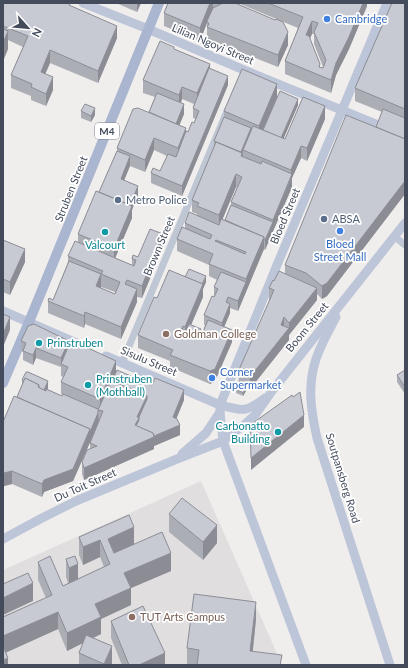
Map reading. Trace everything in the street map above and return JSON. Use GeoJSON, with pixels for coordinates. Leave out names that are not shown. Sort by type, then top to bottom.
{"type":"FeatureCollection","features":[{"type":"Feature","properties":{"kind":"main road","name":"Lilian Ngoyi Street"},"geometry":{"type":"LineString","coordinates":[[83,3],[148,29],[242,74],[342,110],[378,125]]}},
{"type":"Feature","properties":{"kind":"main road","name":"Struben Street"},"geometry":{"type":"LineString","coordinates":[[3,383],[159,3]]}},
{"type":"Feature","properties":{"kind":"main road","name":"Bloed Street"},"geometry":{"type":"LineString","coordinates":[[220,408],[387,3]]}},
{"type":"Feature","properties":{"kind":"main road","name":"Boom Street"},"geometry":{"type":"LineString","coordinates":[[224,441],[256,414],[268,396],[405,223]]}},
{"type":"Feature","properties":{"kind":"main road","name":"Soutpansberg Road"},"geometry":{"type":"LineString","coordinates":[[345,300],[316,358],[312,374],[310,395],[317,438],[390,665]]}},
{"type":"Feature","properties":{"kind":"main road"},"geometry":{"type":"LineString","coordinates":[[3,311],[86,347]]}},
{"type":"Feature","properties":{"kind":"main road","name":"Sisulu Street"},"geometry":{"type":"LineString","coordinates":[[100,353],[220,408],[245,409],[253,407],[268,396]]}},
{"type":"Feature","properties":{"kind":"main road"},"geometry":{"type":"LineString","coordinates":[[220,408],[224,441],[306,665]]}},
{"type":"Feature","properties":{"kind":"main road","name":"Du Toit Street"},"geometry":{"type":"LineString","coordinates":[[177,459],[212,426],[220,408]]}},
{"type":"Feature","properties":{"kind":"main road","name":"Du Toit Street"},"geometry":{"type":"LineString","coordinates":[[4,539],[76,501],[224,441]]}},
{"type":"Feature","properties":{"kind":"street","name":"Brown Street"},"geometry":{"type":"LineString","coordinates":[[122,363],[229,107]]}},
{"type":"Feature","properties":{"kind":"street"},"geometry":{"type":"LineString","coordinates":[[394,236],[405,245]]}},
{"type":"Feature","properties":{"kind":"shaded area","name":"TUT Arts Campus"},"geometry":{"type":"Polygon","coordinates":[[[201,481],[282,665],[3,665],[3,570],[201,481]]]}},
{"type":"Feature","properties":{"kind":"building"},"geometry":{"type":"Polygon","coordinates":[[[3,3],[70,3],[69,5],[117,26],[98,71],[50,50],[41,72],[53,77],[46,94],[31,87],[32,84],[11,75],[28,36],[3,26],[3,3]]]}},
{"type":"Feature","properties":{"kind":"building"},"geometry":{"type":"Polygon","coordinates":[[[168,3],[210,3],[200,28],[164,13],[168,3]]]}},
{"type":"Feature","properties":{"kind":"building"},"geometry":{"type":"Polygon","coordinates":[[[223,3],[235,3],[283,22],[288,32],[278,55],[207,27],[209,24],[207,21],[213,8],[223,3]]]}},
{"type":"Feature","properties":{"kind":"building"},"geometry":{"type":"Polygon","coordinates":[[[268,3],[363,3],[336,63],[331,80],[285,61],[303,17],[268,3]],[[312,21],[306,35],[309,36],[320,64],[319,67],[323,68],[326,60],[314,32],[318,23],[312,21]]]}},
{"type":"Feature","properties":{"kind":"building"},"geometry":{"type":"Polygon","coordinates":[[[392,3],[405,3],[405,109],[355,88],[392,3]]]}},
{"type":"Feature","properties":{"kind":"building"},"geometry":{"type":"Polygon","coordinates":[[[3,29],[8,31],[3,43],[3,29]]]}},
{"type":"Feature","properties":{"kind":"building"},"geometry":{"type":"Polygon","coordinates":[[[160,41],[174,47],[174,49],[210,64],[197,93],[182,87],[179,95],[143,80],[160,41]]]}},
{"type":"Feature","properties":{"kind":"building"},"geometry":{"type":"Polygon","coordinates":[[[209,68],[228,76],[182,186],[151,173],[153,168],[160,171],[168,154],[176,157],[186,131],[188,132],[192,122],[194,123],[199,111],[193,108],[209,68]]]}},
{"type":"Feature","properties":{"kind":"building"},"geometry":{"type":"Polygon","coordinates":[[[242,69],[277,84],[259,126],[224,111],[242,69]]]}},
{"type":"Feature","properties":{"kind":"building"},"geometry":{"type":"Polygon","coordinates":[[[280,91],[298,99],[281,138],[263,130],[280,91]]]}},
{"type":"Feature","properties":{"kind":"building"},"geometry":{"type":"Polygon","coordinates":[[[157,93],[184,104],[176,124],[149,112],[157,93]]]}},
{"type":"Feature","properties":{"kind":"building"},"geometry":{"type":"Polygon","coordinates":[[[303,97],[325,106],[307,148],[301,146],[291,170],[243,150],[253,126],[285,139],[303,97]]]}},
{"type":"Feature","properties":{"kind":"building"},"geometry":{"type":"Polygon","coordinates":[[[85,104],[95,108],[91,116],[81,111],[85,104]]]}},
{"type":"Feature","properties":{"kind":"building"},"geometry":{"type":"Polygon","coordinates":[[[138,108],[186,128],[178,148],[154,138],[145,160],[117,148],[133,109],[138,108]]]}},
{"type":"Feature","properties":{"kind":"building"},"geometry":{"type":"Polygon","coordinates":[[[383,109],[405,118],[405,139],[376,127],[383,109]]]}},
{"type":"Feature","properties":{"kind":"building","name":"Bloed Street Mall"},"geometry":{"type":"Polygon","coordinates":[[[346,115],[405,139],[405,181],[327,283],[322,286],[306,273],[285,265],[346,115]]]}},
{"type":"Feature","properties":{"kind":"building"},"geometry":{"type":"Polygon","coordinates":[[[224,117],[251,128],[241,152],[214,141],[224,117]]]}},
{"type":"Feature","properties":{"kind":"building"},"geometry":{"type":"Polygon","coordinates":[[[216,142],[242,153],[241,156],[261,164],[262,161],[292,174],[273,220],[231,202],[242,177],[236,174],[219,215],[197,206],[199,203],[192,200],[216,142]]]}},
{"type":"Feature","properties":{"kind":"building"},"geometry":{"type":"Polygon","coordinates":[[[117,151],[130,156],[121,179],[138,186],[130,205],[99,192],[117,151]]]}},
{"type":"Feature","properties":{"kind":"building","name":"Valcourt"},"geometry":{"type":"Polygon","coordinates":[[[96,191],[132,206],[114,249],[78,234],[96,191]]]}},
{"type":"Feature","properties":{"kind":"building"},"geometry":{"type":"Polygon","coordinates":[[[231,205],[273,222],[265,240],[264,237],[225,220],[231,205]]]}},
{"type":"Feature","properties":{"kind":"building"},"geometry":{"type":"Polygon","coordinates":[[[189,212],[219,225],[221,219],[264,237],[246,279],[209,264],[213,254],[177,239],[182,227],[210,239],[212,235],[185,223],[189,212]],[[216,240],[215,241],[245,254],[246,252],[216,240]]]}},
{"type":"Feature","properties":{"kind":"building"},"geometry":{"type":"Polygon","coordinates":[[[150,229],[163,234],[142,286],[127,280],[125,284],[137,289],[121,327],[85,312],[84,316],[48,301],[49,298],[53,300],[69,261],[101,274],[103,271],[68,256],[75,241],[134,266],[136,260],[132,259],[133,255],[138,257],[150,229]],[[101,274],[96,286],[115,294],[120,282],[101,274]]]}},
{"type":"Feature","properties":{"kind":"building"},"geometry":{"type":"Polygon","coordinates":[[[3,240],[25,249],[10,282],[3,279],[3,240]]]}},
{"type":"Feature","properties":{"kind":"building"},"geometry":{"type":"Polygon","coordinates":[[[189,269],[206,276],[202,284],[185,277],[189,269]]]}},
{"type":"Feature","properties":{"kind":"building"},"geometry":{"type":"Polygon","coordinates":[[[169,270],[203,284],[185,327],[183,326],[180,332],[195,338],[198,330],[203,332],[208,320],[232,330],[215,369],[210,371],[170,355],[173,350],[138,335],[154,297],[157,298],[169,270]]]}},
{"type":"Feature","properties":{"kind":"building"},"geometry":{"type":"Polygon","coordinates":[[[279,271],[317,288],[289,323],[284,317],[281,325],[289,328],[250,377],[238,372],[274,290],[269,288],[279,271]]]}},
{"type":"Feature","properties":{"kind":"building"},"geometry":{"type":"Polygon","coordinates":[[[221,272],[246,282],[238,301],[228,297],[226,302],[230,304],[222,323],[204,315],[212,296],[214,297],[218,289],[214,287],[221,272]]]}},
{"type":"Feature","properties":{"kind":"building"},"geometry":{"type":"Polygon","coordinates":[[[3,314],[10,317],[3,334],[3,314]]]}},
{"type":"Feature","properties":{"kind":"building"},"geometry":{"type":"Polygon","coordinates":[[[34,324],[69,341],[61,358],[36,348],[33,355],[23,351],[26,343],[21,341],[28,326],[34,324]]]}},
{"type":"Feature","properties":{"kind":"building"},"geometry":{"type":"Polygon","coordinates":[[[189,324],[201,329],[200,331],[198,330],[195,338],[182,333],[185,333],[189,324]]]}},
{"type":"Feature","properties":{"kind":"building","name":"Prinstruben (Mothball)"},"geometry":{"type":"Polygon","coordinates":[[[71,340],[116,361],[100,399],[61,382],[68,367],[61,364],[71,340]]]}},
{"type":"Feature","properties":{"kind":"building"},"geometry":{"type":"Polygon","coordinates":[[[117,370],[152,385],[155,378],[184,390],[173,417],[177,419],[180,425],[154,436],[153,433],[136,426],[147,396],[112,381],[117,370]]]}},
{"type":"Feature","properties":{"kind":"building"},"geometry":{"type":"Polygon","coordinates":[[[405,370],[405,387],[397,375],[405,370]]]}},
{"type":"Feature","properties":{"kind":"building"},"geometry":{"type":"Polygon","coordinates":[[[26,372],[48,381],[44,390],[39,388],[39,385],[25,378],[24,381],[22,380],[26,372]]]}},
{"type":"Feature","properties":{"kind":"building"},"geometry":{"type":"Polygon","coordinates":[[[25,378],[39,385],[38,387],[46,391],[46,389],[62,396],[63,394],[100,410],[98,410],[90,432],[90,429],[17,397],[25,378]]]}},
{"type":"Feature","properties":{"kind":"building"},"geometry":{"type":"Polygon","coordinates":[[[111,381],[147,396],[137,417],[139,418],[135,425],[153,433],[154,437],[84,468],[82,462],[87,450],[97,446],[90,443],[103,411],[98,410],[111,381]]]}},
{"type":"Feature","properties":{"kind":"building"},"geometry":{"type":"Polygon","coordinates":[[[239,384],[246,388],[243,393],[236,389],[239,384]]]}},
{"type":"Feature","properties":{"kind":"building"},"geometry":{"type":"Polygon","coordinates":[[[300,392],[304,415],[251,458],[250,425],[292,395],[293,397],[300,392]]]}},
{"type":"Feature","properties":{"kind":"building"},"geometry":{"type":"Polygon","coordinates":[[[14,396],[90,429],[73,469],[44,480],[42,484],[12,471],[4,473],[3,475],[3,422],[14,396]]]}},
{"type":"Feature","properties":{"kind":"building"},"geometry":{"type":"Polygon","coordinates":[[[182,498],[217,525],[203,542],[169,514],[182,498]]]}},
{"type":"Feature","properties":{"kind":"building"},"geometry":{"type":"Polygon","coordinates":[[[129,515],[134,527],[108,539],[114,553],[162,532],[171,553],[124,573],[131,588],[95,604],[101,617],[67,633],[58,612],[3,636],[3,617],[52,595],[38,562],[50,556],[63,586],[110,564],[100,540],[83,547],[79,537],[129,515]]]}},
{"type":"Feature","properties":{"kind":"building"},"geometry":{"type":"Polygon","coordinates":[[[75,556],[78,564],[69,568],[66,559],[75,556]]]}},
{"type":"Feature","properties":{"kind":"building"},"geometry":{"type":"Polygon","coordinates":[[[28,573],[33,583],[3,598],[3,584],[28,573]]]}},
{"type":"Feature","properties":{"kind":"building"},"geometry":{"type":"Polygon","coordinates":[[[194,594],[256,602],[250,651],[282,655],[280,665],[197,665],[199,650],[187,648],[194,594]]]}},
{"type":"Feature","properties":{"kind":"building"},"geometry":{"type":"Polygon","coordinates":[[[143,606],[165,653],[139,665],[129,665],[111,621],[143,606]]]}},
{"type":"Feature","properties":{"kind":"building"},"geometry":{"type":"Polygon","coordinates":[[[86,635],[112,646],[104,664],[79,653],[86,635]]]}},
{"type":"Feature","properties":{"kind":"building"},"geometry":{"type":"Polygon","coordinates":[[[3,646],[8,658],[3,660],[3,646]]]}},
{"type":"Feature","properties":{"kind":"place","name":"Cambridge"},"geometry":{"type":"Point","coordinates":[327,19]}},
{"type":"Feature","properties":{"kind":"place","name":"Metro Police"},"geometry":{"type":"Point","coordinates":[118,200]}},
{"type":"Feature","properties":{"kind":"place","name":"ABSA"},"geometry":{"type":"Point","coordinates":[324,219]}},
{"type":"Feature","properties":{"kind":"place","name":"Bloed Street Mall"},"geometry":{"type":"Point","coordinates":[340,231]}},
{"type":"Feature","properties":{"kind":"place","name":"Valcourt"},"geometry":{"type":"Point","coordinates":[105,232]}},
{"type":"Feature","properties":{"kind":"place","name":"Goldman College"},"geometry":{"type":"Point","coordinates":[166,334]}},
{"type":"Feature","properties":{"kind":"place","name":"Prinstruben"},"geometry":{"type":"Point","coordinates":[39,343]}},
{"type":"Feature","properties":{"kind":"place","name":"Corner Supermarket"},"geometry":{"type":"Point","coordinates":[212,378]}},
{"type":"Feature","properties":{"kind":"place","name":"Prinstruben (Mothball)"},"geometry":{"type":"Point","coordinates":[88,385]}},
{"type":"Feature","properties":{"kind":"place","name":"Carbonatto Building"},"geometry":{"type":"Point","coordinates":[278,432]}},
{"type":"Feature","properties":{"kind":"place","name":"TUT Arts Campus"},"geometry":{"type":"Point","coordinates":[132,617]}}]}
